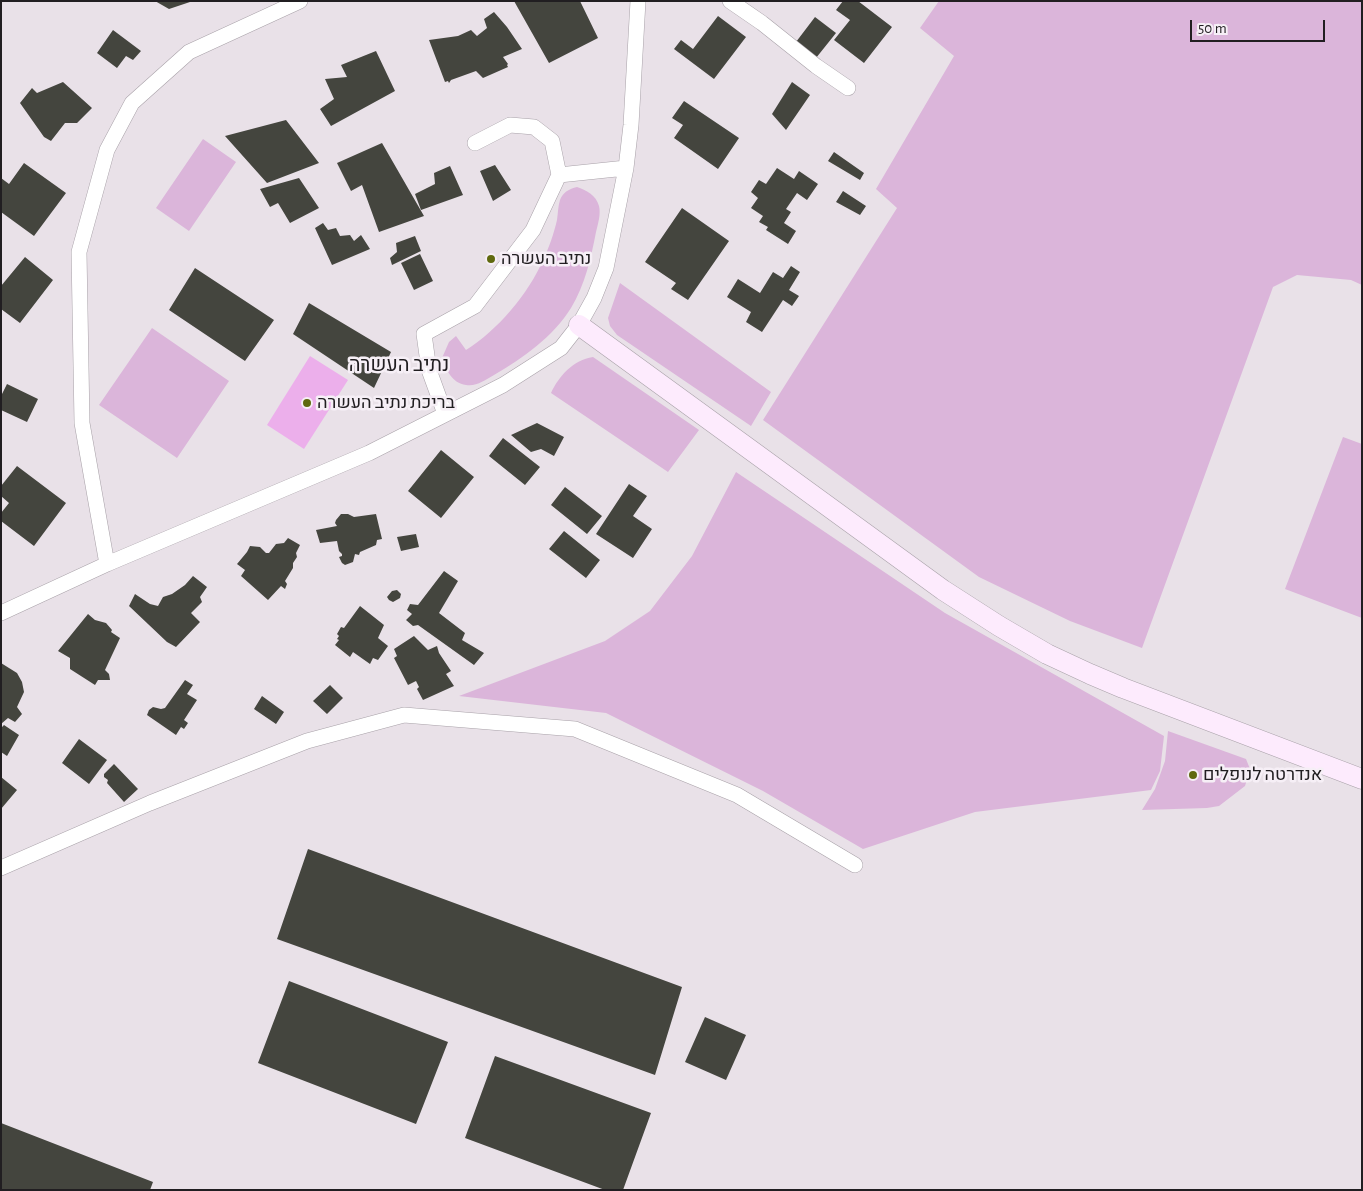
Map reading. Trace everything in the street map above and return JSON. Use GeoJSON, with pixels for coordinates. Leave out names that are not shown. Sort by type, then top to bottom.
{"type":"FeatureCollection","features":[{"type":"Feature","properties":{"kind":"street"},"geometry":{"type":"LineString","coordinates":[[107,564],[82,423],[79,252],[107,150],[132,103],[189,52],[300,1]]}},
{"type":"Feature","properties":{"kind":"street"},"geometry":{"type":"LineString","coordinates":[[1,613],[107,564],[369,453],[503,385],[561,348],[579,325],[594,298],[606,268],[626,168],[631,125],[638,1]]}},
{"type":"Feature","properties":{"kind":"street"},"geometry":{"type":"LineString","coordinates":[[730,1],[848,88]]}},
{"type":"Feature","properties":{"kind":"street"},"geometry":{"type":"LineString","coordinates":[[445,414],[429,370],[424,334],[475,306],[533,230],[559,175],[552,141],[534,127],[510,125],[475,143]]}},
{"type":"Feature","properties":{"kind":"street"},"geometry":{"type":"LineString","coordinates":[[559,175],[626,168]]}},
{"type":"Feature","properties":{"kind":"street"},"geometry":{"type":"LineString","coordinates":[[579,325],[927,579],[999,626],[1047,654],[1123,688],[1362,779]]}},
{"type":"Feature","properties":{"kind":"street"},"geometry":{"type":"LineString","coordinates":[[1,868],[150,803],[307,741],[404,715],[575,729],[736,795],[855,864]]}},
{"type":"Feature","properties":{"kind":"shaded area"},"geometry":{"type":"Polygon","coordinates":[[[939,1],[1362,1],[1362,285],[1351,280],[1297,275],[1273,287],[1142,648],[1070,621],[979,577],[763,420],[897,208],[876,189],[954,56],[920,28],[939,1]]]}},
{"type":"Feature","properties":{"kind":"shaded area"},"geometry":{"type":"Polygon","coordinates":[[[203,139],[236,162],[189,231],[156,208],[203,139]]]}},
{"type":"Feature","properties":{"kind":"shaded area"},"geometry":{"type":"Polygon","coordinates":[[[577,187],[593,196],[598,202],[600,212],[587,271],[571,308],[564,319],[537,346],[516,361],[477,384],[466,385],[457,382],[448,371],[442,358],[449,342],[456,336],[466,350],[489,333],[521,298],[537,273],[549,245],[557,220],[561,197],[567,191],[577,187]]]}},
{"type":"Feature","properties":{"kind":"shaded area"},"geometry":{"type":"Polygon","coordinates":[[[620,283],[771,392],[751,426],[617,335],[610,326],[608,318],[620,283]]]}},
{"type":"Feature","properties":{"kind":"shaded area"},"geometry":{"type":"Polygon","coordinates":[[[152,328],[229,381],[177,458],[99,405],[152,328]]]}},
{"type":"Feature","properties":{"kind":"shaded area","name":"בריכת נתיב העשרה"},"geometry":{"type":"Polygon","coordinates":[[[310,356],[348,380],[304,449],[267,425],[310,356]]]}},
{"type":"Feature","properties":{"kind":"shaded area"},"geometry":{"type":"Polygon","coordinates":[[[593,357],[699,430],[668,472],[551,393],[567,370],[579,362],[593,357]]]}},
{"type":"Feature","properties":{"kind":"shaded area"},"geometry":{"type":"Polygon","coordinates":[[[1343,437],[1362,444],[1362,618],[1285,589],[1343,437]]]}},
{"type":"Feature","properties":{"kind":"shaded area"},"geometry":{"type":"Polygon","coordinates":[[[736,472],[945,613],[1164,736],[1160,771],[1151,790],[975,812],[863,849],[763,791],[606,713],[459,696],[605,641],[650,611],[692,556],[736,472]]]}},
{"type":"Feature","properties":{"kind":"shaded area"},"geometry":{"type":"Polygon","coordinates":[[[1168,731],[1246,759],[1250,769],[1245,786],[1219,806],[1142,810],[1155,789],[1165,761],[1168,731]]]}},
{"type":"Feature","properties":{"kind":"building"},"geometry":{"type":"Polygon","coordinates":[[[155,1],[190,1],[190,2],[169,9],[155,1]]]}},
{"type":"Feature","properties":{"kind":"building"},"geometry":{"type":"Polygon","coordinates":[[[514,1],[580,1],[598,38],[549,63],[514,1]]]}},
{"type":"Feature","properties":{"kind":"building"},"geometry":{"type":"Polygon","coordinates":[[[843,1],[858,1],[892,27],[864,63],[834,40],[850,20],[836,10],[843,1]]]}},
{"type":"Feature","properties":{"kind":"building"},"geometry":{"type":"Polygon","coordinates":[[[494,12],[522,49],[503,57],[508,67],[483,78],[476,71],[451,80],[449,83],[448,81],[445,82],[429,40],[458,36],[471,30],[477,36],[487,28],[484,19],[494,12]]]}},
{"type":"Feature","properties":{"kind":"building"},"geometry":{"type":"Polygon","coordinates":[[[718,16],[746,37],[714,79],[674,49],[681,40],[693,49],[718,16]]]}},
{"type":"Feature","properties":{"kind":"building"},"geometry":{"type":"Polygon","coordinates":[[[815,17],[836,33],[816,58],[796,42],[815,17]]]}},
{"type":"Feature","properties":{"kind":"building"},"geometry":{"type":"Polygon","coordinates":[[[113,30],[141,51],[133,60],[126,56],[117,68],[97,53],[113,30]]]}},
{"type":"Feature","properties":{"kind":"building"},"geometry":{"type":"Polygon","coordinates":[[[376,51],[395,91],[331,126],[320,109],[334,99],[325,79],[347,77],[341,65],[376,51]]]}},
{"type":"Feature","properties":{"kind":"building"},"geometry":{"type":"Polygon","coordinates":[[[63,82],[92,108],[77,123],[65,123],[51,141],[44,137],[20,103],[32,88],[37,93],[63,82]]]}},
{"type":"Feature","properties":{"kind":"building"},"geometry":{"type":"Polygon","coordinates":[[[792,82],[810,95],[786,130],[772,114],[792,82]]]}},
{"type":"Feature","properties":{"kind":"building"},"geometry":{"type":"Polygon","coordinates":[[[684,101],[739,138],[718,169],[674,138],[683,125],[672,118],[684,101]]]}},
{"type":"Feature","properties":{"kind":"building"},"geometry":{"type":"Polygon","coordinates":[[[286,120],[319,163],[267,183],[225,136],[286,120]]]}},
{"type":"Feature","properties":{"kind":"building"},"geometry":{"type":"Polygon","coordinates":[[[382,143],[424,216],[379,232],[362,185],[351,191],[337,163],[382,143]]]}},
{"type":"Feature","properties":{"kind":"building"},"geometry":{"type":"Polygon","coordinates":[[[834,152],[864,173],[860,180],[828,161],[834,152]]]}},
{"type":"Feature","properties":{"kind":"building"},"geometry":{"type":"Polygon","coordinates":[[[24,163],[66,193],[34,236],[1,212],[1,178],[9,184],[24,163]]]}},
{"type":"Feature","properties":{"kind":"building"},"geometry":{"type":"Polygon","coordinates":[[[495,165],[511,190],[493,201],[480,171],[495,165]]]}},
{"type":"Feature","properties":{"kind":"building"},"geometry":{"type":"Polygon","coordinates":[[[450,166],[463,195],[421,210],[415,194],[435,184],[434,173],[450,166]]]}},
{"type":"Feature","properties":{"kind":"building"},"geometry":{"type":"Polygon","coordinates":[[[777,168],[794,179],[799,171],[818,184],[807,200],[797,193],[786,209],[791,212],[784,223],[796,231],[788,244],[766,230],[768,227],[759,222],[763,216],[751,208],[758,198],[751,192],[759,180],[766,184],[777,168]]]}},
{"type":"Feature","properties":{"kind":"building"},"geometry":{"type":"Polygon","coordinates":[[[299,178],[319,208],[290,223],[278,203],[270,207],[260,189],[299,178]]]}},
{"type":"Feature","properties":{"kind":"building"},"geometry":{"type":"Polygon","coordinates":[[[843,191],[866,206],[860,215],[836,202],[843,191]]]}},
{"type":"Feature","properties":{"kind":"building"},"geometry":{"type":"Polygon","coordinates":[[[682,208],[729,241],[688,300],[671,289],[676,283],[645,262],[682,208]]]}},
{"type":"Feature","properties":{"kind":"building"},"geometry":{"type":"Polygon","coordinates":[[[323,223],[328,230],[336,228],[340,236],[350,235],[354,241],[361,235],[370,249],[332,265],[315,228],[323,223]]]}},
{"type":"Feature","properties":{"kind":"building"},"geometry":{"type":"Polygon","coordinates":[[[415,236],[421,251],[392,265],[390,258],[397,252],[396,243],[415,236]]]}},
{"type":"Feature","properties":{"kind":"building"},"geometry":{"type":"Polygon","coordinates":[[[420,254],[433,281],[414,290],[401,263],[420,254]]]}},
{"type":"Feature","properties":{"kind":"building"},"geometry":{"type":"Polygon","coordinates":[[[25,257],[53,280],[20,323],[1,309],[1,286],[25,257]]]}},
{"type":"Feature","properties":{"kind":"building"},"geometry":{"type":"Polygon","coordinates":[[[791,266],[800,272],[789,290],[799,296],[792,306],[783,300],[762,332],[746,322],[751,312],[727,297],[738,279],[760,293],[773,272],[783,278],[791,266]]]}},
{"type":"Feature","properties":{"kind":"building"},"geometry":{"type":"Polygon","coordinates":[[[195,268],[274,320],[245,361],[169,310],[195,268]]]}},
{"type":"Feature","properties":{"kind":"building"},"geometry":{"type":"Polygon","coordinates":[[[309,303],[391,352],[374,388],[293,334],[309,303]]]}},
{"type":"Feature","properties":{"kind":"building"},"geometry":{"type":"Polygon","coordinates":[[[7,384],[38,399],[27,422],[1,410],[1,396],[7,384]]]}},
{"type":"Feature","properties":{"kind":"building"},"geometry":{"type":"Polygon","coordinates":[[[537,423],[564,437],[554,456],[541,449],[531,452],[511,435],[537,423]]]}},
{"type":"Feature","properties":{"kind":"building"},"geometry":{"type":"Polygon","coordinates":[[[503,438],[540,467],[525,485],[489,456],[503,438]]]}},
{"type":"Feature","properties":{"kind":"building"},"geometry":{"type":"Polygon","coordinates":[[[441,450],[474,477],[441,518],[408,491],[441,450]]]}},
{"type":"Feature","properties":{"kind":"building"},"geometry":{"type":"Polygon","coordinates":[[[17,466],[66,503],[34,546],[1,521],[1,513],[9,503],[1,496],[1,486],[17,466]]]}},
{"type":"Feature","properties":{"kind":"building"},"geometry":{"type":"Polygon","coordinates":[[[629,484],[647,496],[633,516],[652,529],[633,558],[596,534],[629,484]]]}},
{"type":"Feature","properties":{"kind":"building"},"geometry":{"type":"Polygon","coordinates":[[[565,487],[602,516],[587,534],[551,505],[565,487]]]}},
{"type":"Feature","properties":{"kind":"building"},"geometry":{"type":"Polygon","coordinates":[[[341,514],[348,514],[354,517],[376,514],[382,539],[377,540],[376,545],[360,552],[359,555],[355,554],[353,562],[345,565],[339,557],[342,554],[339,551],[337,541],[320,543],[316,530],[337,526],[336,520],[341,514]]]}},
{"type":"Feature","properties":{"kind":"building"},"geometry":{"type":"Polygon","coordinates":[[[564,531],[600,560],[586,578],[549,549],[564,531]]]}},
{"type":"Feature","properties":{"kind":"building"},"geometry":{"type":"Polygon","coordinates":[[[416,534],[419,547],[401,551],[397,537],[416,534]]]}},
{"type":"Feature","properties":{"kind":"building"},"geometry":{"type":"Polygon","coordinates":[[[288,538],[300,545],[296,553],[297,557],[285,581],[287,584],[285,589],[281,586],[268,600],[241,576],[245,570],[237,564],[250,546],[260,547],[266,553],[269,553],[276,544],[284,543],[288,538]]]}},
{"type":"Feature","properties":{"kind":"building"},"geometry":{"type":"Polygon","coordinates":[[[444,571],[458,581],[439,613],[465,633],[462,640],[484,653],[474,665],[418,625],[413,626],[406,620],[412,614],[407,610],[410,604],[418,605],[444,571]]]}},
{"type":"Feature","properties":{"kind":"building"},"geometry":{"type":"Polygon","coordinates":[[[193,576],[207,587],[200,597],[202,602],[191,613],[200,622],[176,647],[167,642],[129,606],[135,594],[150,604],[158,606],[163,597],[172,594],[185,585],[193,576]]]}},
{"type":"Feature","properties":{"kind":"building"},"geometry":{"type":"Polygon","coordinates":[[[397,590],[401,594],[400,598],[393,602],[389,600],[387,597],[392,591],[397,590]]]}},
{"type":"Feature","properties":{"kind":"building"},"geometry":{"type":"Polygon","coordinates":[[[360,606],[384,625],[378,638],[388,646],[378,660],[373,658],[370,664],[353,652],[350,657],[335,645],[339,640],[337,639],[339,636],[337,634],[341,627],[344,628],[360,606]]]}},
{"type":"Feature","properties":{"kind":"building"},"geometry":{"type":"Polygon","coordinates":[[[88,614],[95,620],[106,623],[112,630],[111,632],[120,638],[105,670],[109,674],[110,680],[98,680],[95,685],[70,669],[70,658],[58,651],[88,614]]]}},
{"type":"Feature","properties":{"kind":"building"},"geometry":{"type":"Polygon","coordinates":[[[414,636],[428,650],[437,646],[439,653],[451,671],[446,674],[454,686],[423,700],[417,689],[419,687],[416,681],[408,685],[394,658],[397,656],[394,649],[414,636]]]}},
{"type":"Feature","properties":{"kind":"building"},"geometry":{"type":"Polygon","coordinates":[[[1,663],[17,673],[22,682],[24,692],[17,707],[22,714],[15,722],[8,718],[1,724],[1,663]]]}},
{"type":"Feature","properties":{"kind":"building"},"geometry":{"type":"Polygon","coordinates":[[[185,680],[193,685],[187,694],[197,700],[184,720],[188,723],[184,729],[181,727],[176,735],[147,715],[153,707],[165,708],[185,680]]]}},
{"type":"Feature","properties":{"kind":"building"},"geometry":{"type":"Polygon","coordinates":[[[330,685],[343,698],[327,714],[313,701],[330,685]]]}},
{"type":"Feature","properties":{"kind":"building"},"geometry":{"type":"Polygon","coordinates":[[[262,696],[284,712],[276,724],[254,709],[262,696]]]}},
{"type":"Feature","properties":{"kind":"building"},"geometry":{"type":"Polygon","coordinates":[[[4,725],[19,735],[7,756],[1,752],[1,728],[4,725]]]}},
{"type":"Feature","properties":{"kind":"building"},"geometry":{"type":"Polygon","coordinates":[[[79,739],[107,760],[89,784],[62,763],[79,739]]]}},
{"type":"Feature","properties":{"kind":"building"},"geometry":{"type":"Polygon","coordinates":[[[114,764],[138,789],[124,802],[104,777],[104,774],[114,764]]]}},
{"type":"Feature","properties":{"kind":"building"},"geometry":{"type":"Polygon","coordinates":[[[1,777],[17,790],[1,809],[1,777]]]}},
{"type":"Feature","properties":{"kind":"building"},"geometry":{"type":"Polygon","coordinates":[[[308,849],[682,987],[655,1075],[277,939],[308,849]]]}},
{"type":"Feature","properties":{"kind":"building"},"geometry":{"type":"Polygon","coordinates":[[[289,981],[448,1042],[416,1124],[258,1063],[289,981]]]}},
{"type":"Feature","properties":{"kind":"building"},"geometry":{"type":"Polygon","coordinates":[[[705,1017],[746,1035],[726,1080],[685,1062],[705,1017]]]}},
{"type":"Feature","properties":{"kind":"building"},"geometry":{"type":"Polygon","coordinates":[[[495,1056],[651,1113],[623,1190],[605,1190],[465,1138],[495,1056]]]}},
{"type":"Feature","properties":{"kind":"building"},"geometry":{"type":"Polygon","coordinates":[[[1,1123],[153,1182],[150,1190],[1,1190],[1,1123]]]}},
{"type":"Feature","properties":{"kind":"place","name":"נתיב העשרה"},"geometry":{"type":"Point","coordinates":[491,259]}},
{"type":"Feature","properties":{"kind":"place","name":"בריכת נתיב העשרה"},"geometry":{"type":"Point","coordinates":[307,403]}},
{"type":"Feature","properties":{"kind":"place","name":"אנדרטה לנופלים"},"geometry":{"type":"Point","coordinates":[1193,775]}},
{"type":"Feature","properties":{"kind":"district","name":"נתיב העשרה"},"geometry":{"type":"Point","coordinates":[399,365]}}]}
